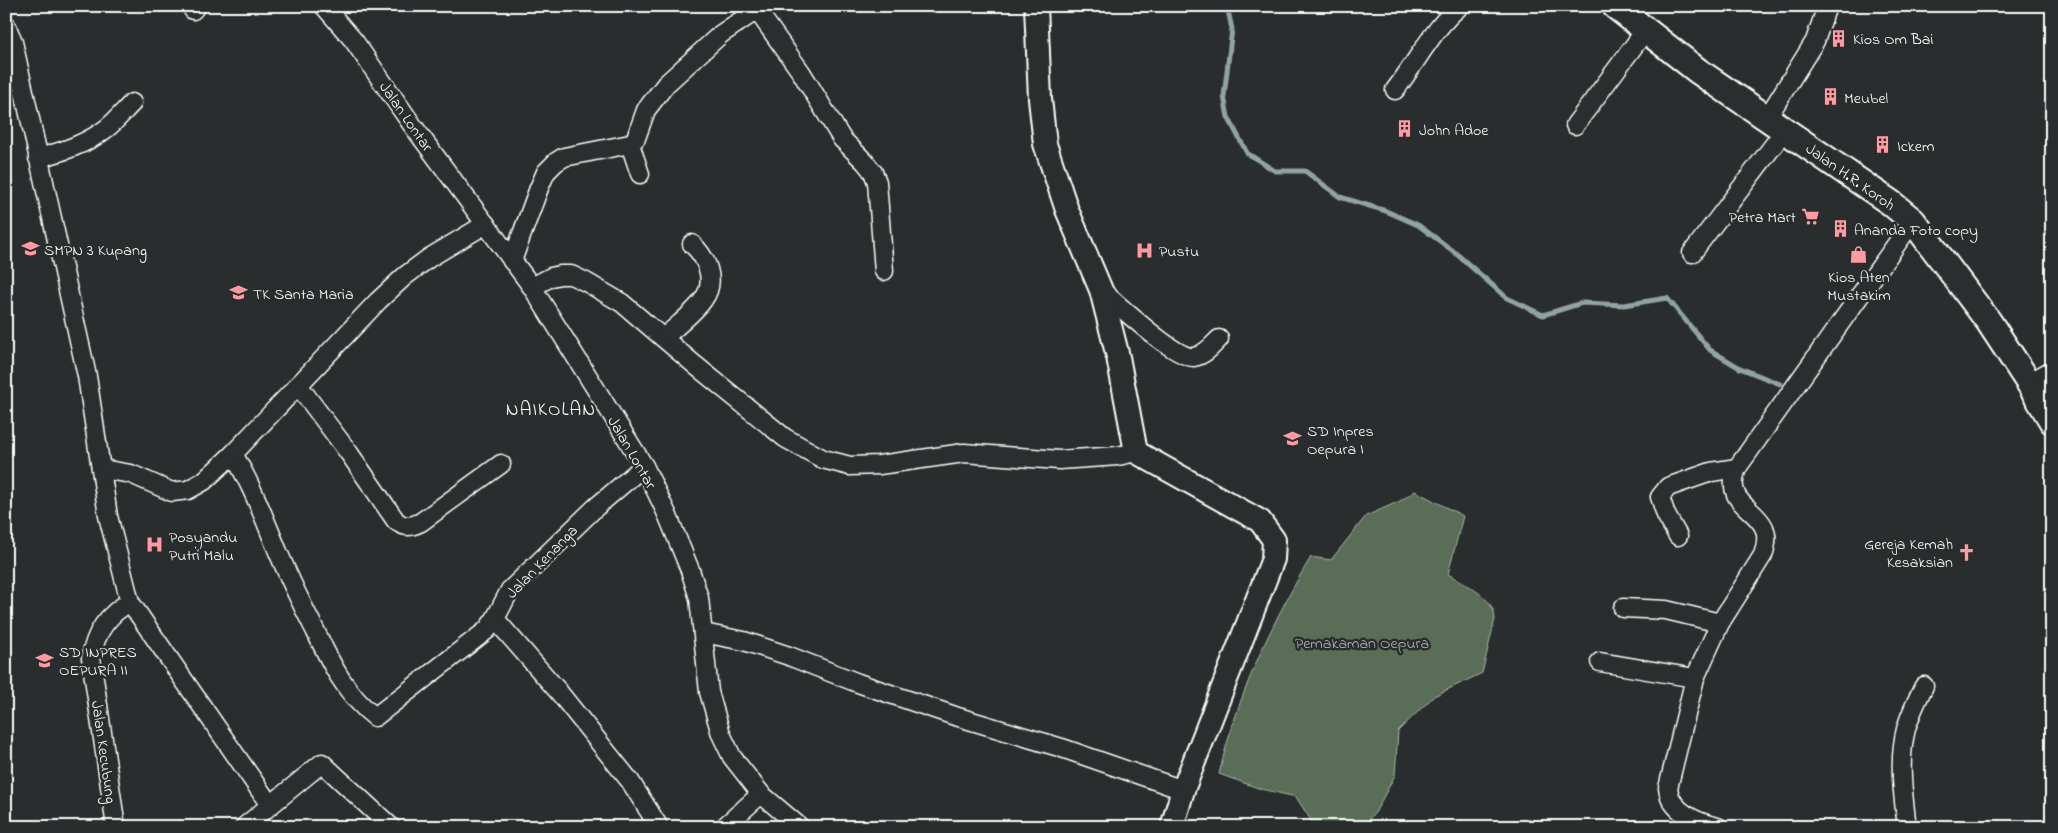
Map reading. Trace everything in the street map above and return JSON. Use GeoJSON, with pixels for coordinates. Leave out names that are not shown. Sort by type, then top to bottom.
{"type":"FeatureCollection","features":[{"type":"Feature","properties":{"kind":"main road","name":"Jalan H.R. Koroh"},"geometry":{"type":"LineString","coordinates":[[1615,6],[1698,71],[1891,203],[1913,221],[1989,322],[2030,383],[2052,421]]}},
{"type":"Feature","properties":{"kind":"street","name":"Jalan Lontar"},"geometry":{"type":"LineString","coordinates":[[324,6],[354,41],[413,126],[532,288],[644,466],[690,570],[699,598],[709,692],[721,734],[732,757],[761,794],[800,827]]}},
{"type":"Feature","properties":{"kind":"street"},"geometry":{"type":"LineString","coordinates":[[1036,6],[1040,99],[1046,144],[1067,210],[1101,290],[1118,357],[1136,452]]}},
{"type":"Feature","properties":{"kind":"street"},"geometry":{"type":"LineString","coordinates":[[1396,90],[1430,40],[1460,6]]}},
{"type":"Feature","properties":{"kind":"street"},"geometry":{"type":"LineString","coordinates":[[1692,253],[1776,124],[1814,41],[1827,6]]}},
{"type":"Feature","properties":{"kind":"street"},"geometry":{"type":"LineString","coordinates":[[512,261],[546,172],[564,157],[630,144],[636,138],[646,110],[666,84],[721,34],[756,8],[801,72],[842,140],[873,172],[877,182],[884,272]]}},
{"type":"Feature","properties":{"kind":"street"},"geometry":{"type":"LineString","coordinates":[[6,25],[13,42],[11,62],[38,158],[87,376],[108,516],[130,602],[270,806]]}},
{"type":"Feature","properties":{"kind":"street"},"geometry":{"type":"LineString","coordinates":[[1575,125],[1646,31]]}},
{"type":"Feature","properties":{"kind":"street"},"geometry":{"type":"LineString","coordinates":[[38,158],[68,150],[83,142],[106,128],[132,103]]}},
{"type":"Feature","properties":{"kind":"street"},"geometry":{"type":"LineString","coordinates":[[630,144],[640,174]]}},
{"type":"Feature","properties":{"kind":"street"},"geometry":{"type":"LineString","coordinates":[[1718,827],[1689,822],[1672,803],[1668,788],[1694,678],[1720,623],[1763,555],[1768,538],[1763,524],[1735,494],[1733,486],[1737,468],[1913,221]]}},
{"type":"Feature","properties":{"kind":"street"},"geometry":{"type":"LineString","coordinates":[[102,469],[131,474],[172,492],[188,490],[204,482],[233,454],[378,301],[405,276],[429,258],[486,224]]}},
{"type":"Feature","properties":{"kind":"street"},"geometry":{"type":"LineString","coordinates":[[664,338],[704,300],[708,289],[709,268],[702,253],[692,244]]}},
{"type":"Feature","properties":{"kind":"street"},"geometry":{"type":"LineString","coordinates":[[532,288],[552,277],[571,275],[622,303],[785,438],[824,460],[850,466],[879,465],[932,456],[964,453],[988,453],[1059,460],[1118,456],[1136,452],[1260,521],[1274,540],[1273,559],[1183,790],[1172,827]]}},
{"type":"Feature","properties":{"kind":"street"},"geometry":{"type":"LineString","coordinates":[[1101,290],[1162,342],[1180,353],[1192,357],[1199,356],[1220,339]]}},
{"type":"Feature","properties":{"kind":"street"},"geometry":{"type":"LineString","coordinates":[[2030,383],[2052,370]]}},
{"type":"Feature","properties":{"kind":"street"},"geometry":{"type":"LineString","coordinates":[[298,386],[349,453],[396,521],[402,526],[412,527],[421,522],[501,464]]}},
{"type":"Feature","properties":{"kind":"street","name":"Jalan Kenanga"},"geometry":{"type":"LineString","coordinates":[[233,454],[255,492],[279,555],[324,649],[347,690],[375,717],[487,630],[510,590],[596,507],[644,466]]}},
{"type":"Feature","properties":{"kind":"street"},"geometry":{"type":"LineString","coordinates":[[1678,536],[1666,515],[1660,497],[1668,487],[1711,472],[1737,468]]}},
{"type":"Feature","properties":{"kind":"street","name":"Jalan Kecubung"},"geometry":{"type":"LineString","coordinates":[[116,827],[91,658],[96,639],[107,619],[117,609],[130,602]]}},
{"type":"Feature","properties":{"kind":"street"},"geometry":{"type":"LineString","coordinates":[[1623,608],[1666,610],[1720,623]]}},
{"type":"Feature","properties":{"kind":"street"},"geometry":{"type":"LineString","coordinates":[[495,619],[558,691],[624,774],[659,827]]}},
{"type":"Feature","properties":{"kind":"street"},"geometry":{"type":"LineString","coordinates":[[703,633],[744,641],[955,716],[1062,748],[1183,790]]}},
{"type":"Feature","properties":{"kind":"street"},"geometry":{"type":"LineString","coordinates":[[1600,662],[1694,678]]}},
{"type":"Feature","properties":{"kind":"street"},"geometry":{"type":"LineString","coordinates":[[1907,827],[1902,783],[1905,731],[1924,686]]}},
{"type":"Feature","properties":{"kind":"street"},"geometry":{"type":"LineString","coordinates":[[244,827],[322,763],[390,827]]}},
{"type":"Feature","properties":{"kind":"street"},"geometry":{"type":"LineString","coordinates":[[724,827],[761,794]]}},
{"type":"Feature","properties":{"kind":"green space","name":"Pemakaman Oepura"},"geometry":{"type":"Polygon","coordinates":[[[1415,491],[1463,516],[1448,574],[1478,592],[1490,604],[1493,611],[1495,619],[1482,673],[1434,696],[1398,731],[1395,775],[1375,813],[1360,827],[1331,827],[1312,822],[1296,797],[1261,789],[1219,774],[1226,745],[1256,662],[1282,609],[1311,557],[1331,560],[1366,516],[1400,501],[1415,491]]]}},
{"type":"Feature","properties":{"kind":"waterway"},"geometry":{"type":"LineString","coordinates":[[1227,6],[1232,29],[1224,96],[1228,117],[1247,153],[1275,171],[1305,171],[1340,197],[1386,211],[1418,225],[1452,250],[1507,298],[1543,315],[1582,303],[1624,305],[1667,298],[1710,350],[1740,368],[1780,384]]}},
{"type":"Feature","properties":{"kind":"place","name":"Kios Om Bai"},"geometry":{"type":"Point","coordinates":[1839,38]}},
{"type":"Feature","properties":{"kind":"place","name":"Meubel"},"geometry":{"type":"Point","coordinates":[1830,97]}},
{"type":"Feature","properties":{"kind":"place","name":"John Adoe"},"geometry":{"type":"Point","coordinates":[1405,129]}},
{"type":"Feature","properties":{"kind":"place","name":"Ickem"},"geometry":{"type":"Point","coordinates":[1883,145]}},
{"type":"Feature","properties":{"kind":"place","name":"Petra Mart"},"geometry":{"type":"Point","coordinates":[1810,216]}},
{"type":"Feature","properties":{"kind":"place","name":"Ananda Foto copy"},"geometry":{"type":"Point","coordinates":[1840,229]}},
{"type":"Feature","properties":{"kind":"place","name":"SMPN 3 Kupang"},"geometry":{"type":"Point","coordinates":[30,249]}},
{"type":"Feature","properties":{"kind":"place","name":"Pustu"},"geometry":{"type":"Point","coordinates":[1145,250]}},
{"type":"Feature","properties":{"kind":"place","name":"Kios Aten Mustakim"},"geometry":{"type":"Point","coordinates":[1859,254]}},
{"type":"Feature","properties":{"kind":"place","name":"TK Santa Maria"},"geometry":{"type":"Point","coordinates":[239,293]}},
{"type":"Feature","properties":{"kind":"place","name":"SD Inpres Oepura I"},"geometry":{"type":"Point","coordinates":[1293,439]}},
{"type":"Feature","properties":{"kind":"place","name":"Posyandu Putri Malu"},"geometry":{"type":"Point","coordinates":[155,545]}},
{"type":"Feature","properties":{"kind":"place","name":"Gereja Kemah Kesaksian"},"geometry":{"type":"Point","coordinates":[1967,552]}},
{"type":"Feature","properties":{"kind":"place","name":"SD INPRES OEPURA II"},"geometry":{"type":"Point","coordinates":[45,660]}},
{"type":"Feature","properties":{"kind":"district","name":"NAIKOLAN"},"geometry":{"type":"Point","coordinates":[551,408]}}]}
